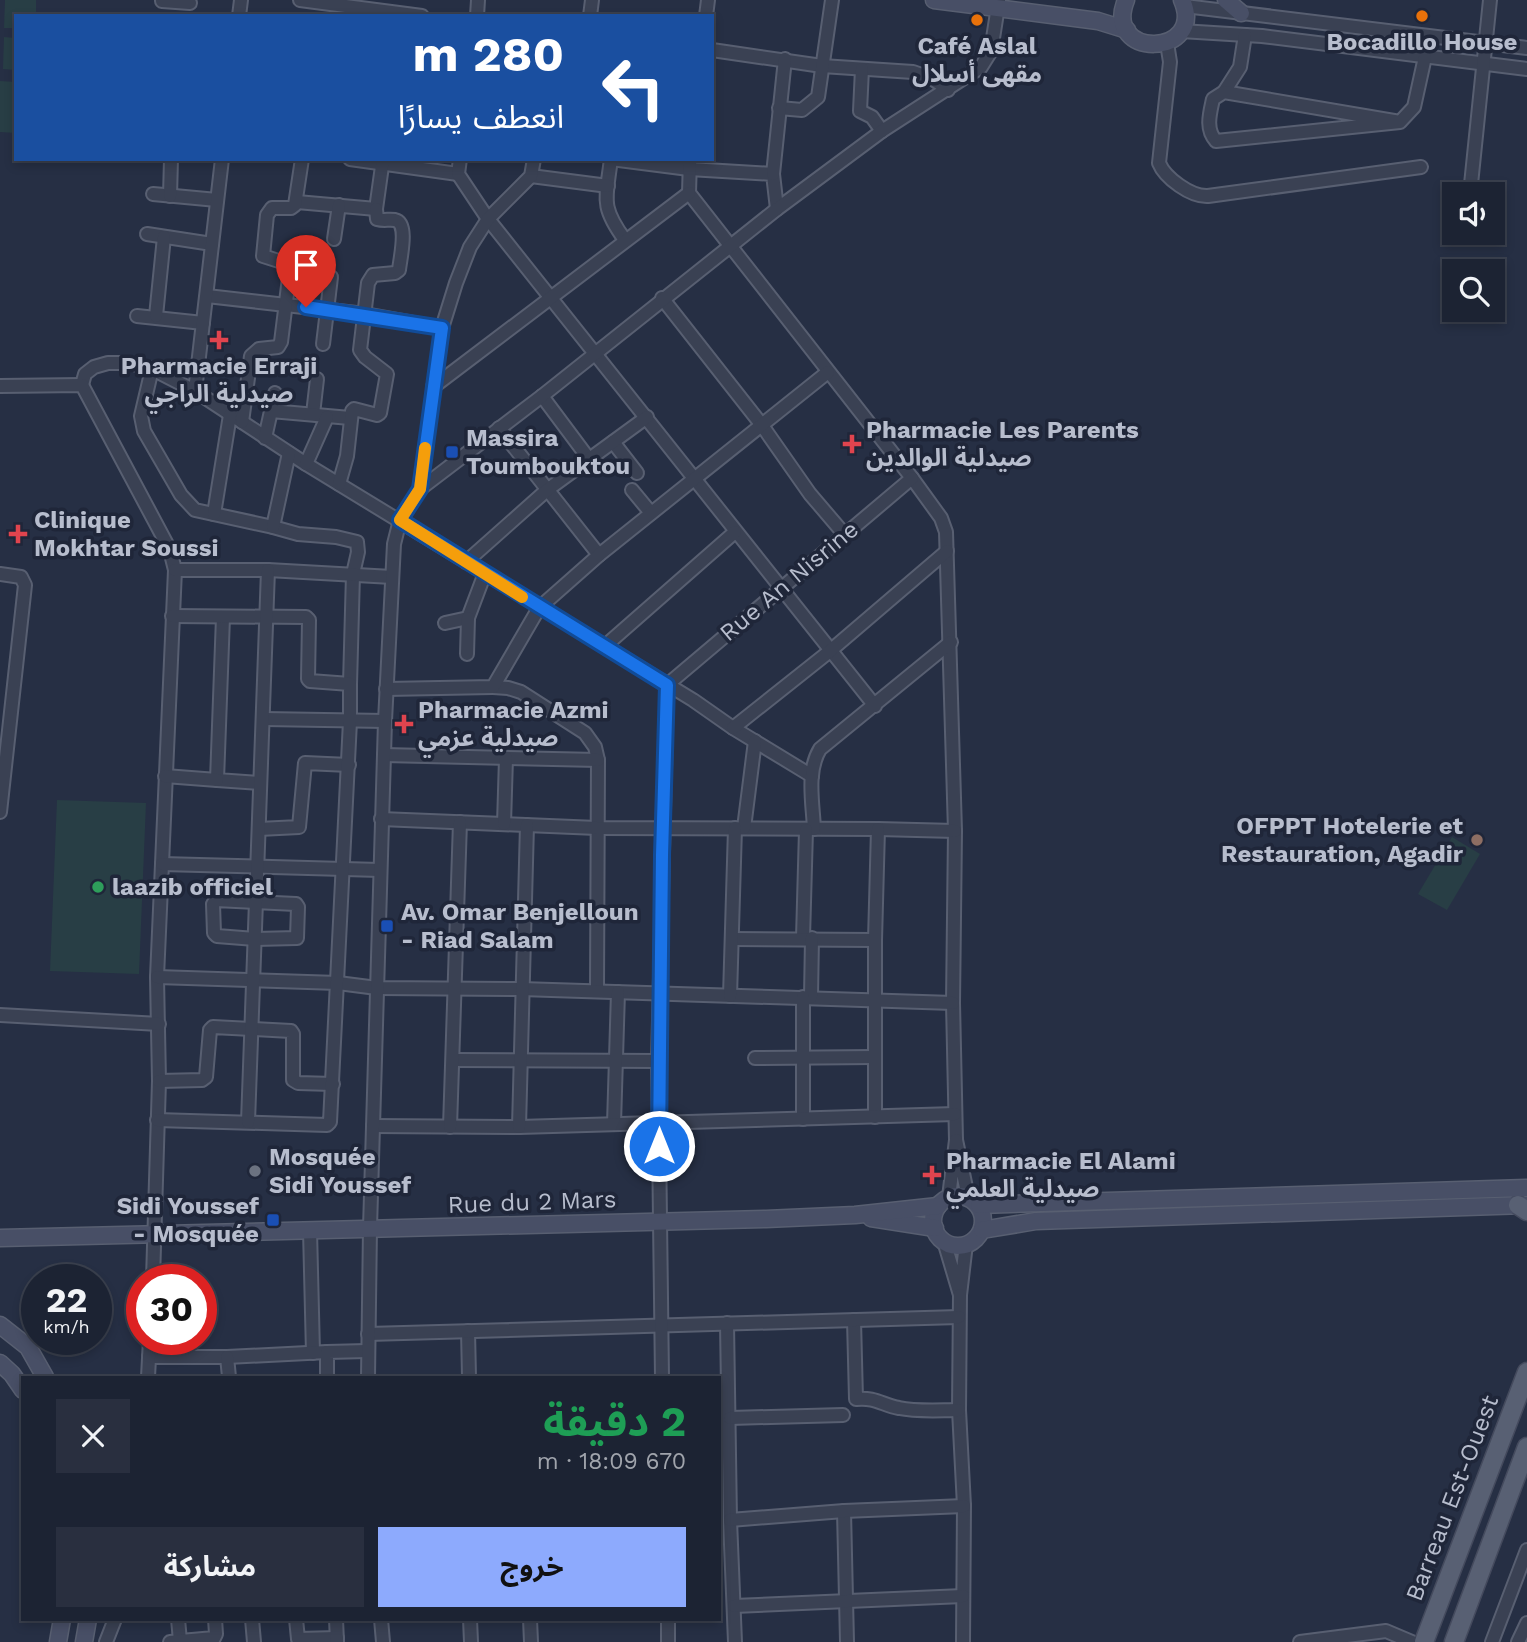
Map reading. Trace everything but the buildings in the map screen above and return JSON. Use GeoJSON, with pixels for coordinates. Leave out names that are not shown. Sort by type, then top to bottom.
{"type":"FeatureCollection","features":[{"type":"Feature","properties":{"kind":"main road","name":"Barreau Est-Ouest"},"geometry":{"type":"LineString","coordinates":[[1424,1642],[1527,1372]]}},
{"type":"Feature","properties":{"kind":"main road","name":"Barreau Est-Ouest"},"geometry":{"type":"LineString","coordinates":[[1454,1642],[1527,1447]]}},
{"type":"Feature","properties":{"kind":"street"},"geometry":{"type":"LineString","coordinates":[[300,0],[323,9],[363,8],[398,14]]}},
{"type":"Feature","properties":{"kind":"street"},"geometry":{"type":"LineString","coordinates":[[779,108],[802,110],[818,97],[832,0]]}},
{"type":"Feature","properties":{"kind":"street"},"geometry":{"type":"LineString","coordinates":[[934,0],[999,4],[1098,21],[1127,30]]}},
{"type":"Feature","properties":{"kind":"street"},"geometry":{"type":"LineString","coordinates":[[1126,0],[1123,18],[1127,30],[1140,43],[1167,43],[1181,31],[1186,15],[1183,3],[1235,8],[1284,19],[1527,48]]}},
{"type":"Feature","properties":{"kind":"street"},"geometry":{"type":"LineString","coordinates":[[1471,182],[1490,0]]}},
{"type":"Feature","properties":{"kind":"street"},"geometry":{"type":"LineString","coordinates":[[162,1],[190,6]]}},
{"type":"Feature","properties":{"kind":"street"},"geometry":{"type":"LineString","coordinates":[[368,1376],[369,1228],[384,721],[394,544],[400,520],[420,489],[542,396],[777,208],[882,131],[981,67],[991,51],[999,4]]}},
{"type":"Feature","properties":{"kind":"street"},"geometry":{"type":"LineString","coordinates":[[1235,8],[1241,35],[1240,67],[1224,92],[1213,99],[1209,121],[1210,135],[1216,141],[1400,122],[1414,107],[1425,57]]}},
{"type":"Feature","properties":{"kind":"street"},"geometry":{"type":"LineString","coordinates":[[1282,39],[1284,19]]}},
{"type":"Feature","properties":{"kind":"street"},"geometry":{"type":"LineString","coordinates":[[1181,31],[1282,39],[1527,69]]}},
{"type":"Feature","properties":{"kind":"street"},"geometry":{"type":"LineString","coordinates":[[1167,43],[1170,62],[1159,163],[1166,174],[1196,195],[1208,197],[1421,167]]}},
{"type":"Feature","properties":{"kind":"street"},"geometry":{"type":"LineString","coordinates":[[714,50],[822,66],[921,74],[948,90]]}},
{"type":"Feature","properties":{"kind":"street"},"geometry":{"type":"LineString","coordinates":[[777,208],[773,174],[785,59]]}},
{"type":"Feature","properties":{"kind":"street"},"geometry":{"type":"LineString","coordinates":[[862,69],[860,111],[872,117],[882,131]]}},
{"type":"Feature","properties":{"kind":"street"},"geometry":{"type":"LineString","coordinates":[[1224,92],[1400,122]]}},
{"type":"Feature","properties":{"kind":"street"},"geometry":{"type":"LineString","coordinates":[[170,196],[171,161]]}},
{"type":"Feature","properties":{"kind":"street"},"geometry":{"type":"LineString","coordinates":[[195,391],[222,161]]}},
{"type":"Feature","properties":{"kind":"street"},"geometry":{"type":"LineString","coordinates":[[242,422],[251,356],[259,349],[280,345],[290,270],[285,263],[263,255],[267,215],[272,208],[291,208],[297,202],[302,161]]}},
{"type":"Feature","properties":{"kind":"street"},"geometry":{"type":"LineString","coordinates":[[339,484],[347,456],[350,418],[354,409],[377,415],[380,413],[387,374],[361,353],[370,277],[399,270],[404,231],[396,220],[377,219],[382,161],[458,174]]}},
{"type":"Feature","properties":{"kind":"street"},"geometry":{"type":"LineString","coordinates":[[460,161],[458,174],[488,219],[875,706]]}},
{"type":"Feature","properties":{"kind":"street"},"geometry":{"type":"LineString","coordinates":[[420,489],[442,328],[456,284],[470,247],[488,219],[531,176],[534,161]]}},
{"type":"Feature","properties":{"kind":"street"},"geometry":{"type":"LineString","coordinates":[[611,161],[608,215],[625,240]]}},
{"type":"Feature","properties":{"kind":"street"},"geometry":{"type":"LineString","coordinates":[[643,161],[773,174]]}},
{"type":"Feature","properties":{"kind":"street"},"geometry":{"type":"LineString","coordinates":[[690,164],[689,193],[912,478],[941,519],[946,532],[955,831],[953,1003],[956,1140],[973,1201],[982,1213],[982,1230],[976,1239],[966,1244],[956,1245],[939,1235]]}},
{"type":"Feature","properties":{"kind":"street"},"geometry":{"type":"LineString","coordinates":[[531,176],[608,186]]}},
{"type":"Feature","properties":{"kind":"street"},"geometry":{"type":"LineString","coordinates":[[433,387],[689,193]]}},
{"type":"Feature","properties":{"kind":"street"},"geometry":{"type":"LineString","coordinates":[[153,194],[217,200]]}},
{"type":"Feature","properties":{"kind":"street"},"geometry":{"type":"LineString","coordinates":[[297,202],[376,209]]}},
{"type":"Feature","properties":{"kind":"street"},"geometry":{"type":"LineString","coordinates":[[334,239],[339,205]]}},
{"type":"Feature","properties":{"kind":"street"},"geometry":{"type":"LineString","coordinates":[[147,234],[212,244]]}},
{"type":"Feature","properties":{"kind":"street"},"geometry":{"type":"LineString","coordinates":[[156,316],[164,237]]}},
{"type":"Feature","properties":{"kind":"street"},"geometry":{"type":"LineString","coordinates":[[323,344],[331,277]]}},
{"type":"Feature","properties":{"kind":"street"},"geometry":{"type":"LineString","coordinates":[[207,296],[365,314],[442,328]]}},
{"type":"Feature","properties":{"kind":"street"},"geometry":{"type":"LineString","coordinates":[[662,298],[761,424],[810,494],[845,535]]}},
{"type":"Feature","properties":{"kind":"street"},"geometry":{"type":"LineString","coordinates":[[137,316],[203,323]]}},
{"type":"Feature","properties":{"kind":"street"},"geometry":{"type":"LineString","coordinates":[[154,1264],[159,1082],[158,977],[175,570],[170,550],[82,385],[85,374],[94,367],[108,363],[144,365],[195,391],[306,464],[812,776]]}},
{"type":"Feature","properties":{"kind":"street"},"geometry":{"type":"LineString","coordinates":[[152,369],[141,416],[144,432],[187,503],[195,510],[298,534],[353,540],[359,546],[353,574],[349,765],[330,1122],[327,1125],[157,1120]]}},
{"type":"Feature","properties":{"kind":"street"},"geometry":{"type":"LineString","coordinates":[[493,687],[539,608],[599,555],[828,372]]}},
{"type":"Feature","properties":{"kind":"street"},"geometry":{"type":"LineString","coordinates":[[313,414],[317,379]]}},
{"type":"Feature","properties":{"kind":"street"},"geometry":{"type":"LineString","coordinates":[[0,386],[82,385]]}},
{"type":"Feature","properties":{"kind":"street"},"geometry":{"type":"LineString","coordinates":[[265,438],[275,393]]}},
{"type":"Feature","properties":{"kind":"street"},"geometry":{"type":"LineString","coordinates":[[542,396],[589,459]]}},
{"type":"Feature","properties":{"kind":"street"},"geometry":{"type":"LineString","coordinates":[[271,411],[350,418]]}},
{"type":"Feature","properties":{"kind":"street"},"geometry":{"type":"LineString","coordinates":[[214,514],[230,415]]}},
{"type":"Feature","properties":{"kind":"street"},"geometry":{"type":"LineString","coordinates":[[466,562],[547,491],[647,416]]}},
{"type":"Feature","properties":{"kind":"street"},"geometry":{"type":"LineString","coordinates":[[306,464],[327,417]]}},
{"type":"Feature","properties":{"kind":"street"},"geometry":{"type":"LineString","coordinates":[[499,428],[599,555]]}},
{"type":"Feature","properties":{"kind":"street"},"geometry":{"type":"LineString","coordinates":[[613,442],[637,473]]}},
{"type":"Feature","properties":{"kind":"street"},"geometry":{"type":"LineString","coordinates":[[273,527],[289,453]]}},
{"type":"Feature","properties":{"kind":"street","name":"Rue An Nisrine"},"geometry":{"type":"LineString","coordinates":[[667,685],[912,478]]}},
{"type":"Feature","properties":{"kind":"street"},"geometry":{"type":"LineString","coordinates":[[632,490],[652,513]]}},
{"type":"Feature","properties":{"kind":"street"},"geometry":{"type":"LineString","coordinates":[[605,646],[735,532]]}},
{"type":"Feature","properties":{"kind":"street"},"geometry":{"type":"LineString","coordinates":[[733,728],[830,651],[947,551]]}},
{"type":"Feature","properties":{"kind":"street"},"geometry":{"type":"LineString","coordinates":[[175,570],[268,570],[392,576]]}},
{"type":"Feature","properties":{"kind":"street"},"geometry":{"type":"LineString","coordinates":[[248,1122],[268,570]]}},
{"type":"Feature","properties":{"kind":"street"},"geometry":{"type":"LineString","coordinates":[[467,654],[468,618],[485,573]]}},
{"type":"Feature","properties":{"kind":"street"},"geometry":{"type":"LineString","coordinates":[[0,574],[20,577],[25,585],[0,813]]}},
{"type":"Feature","properties":{"kind":"street"},"geometry":{"type":"LineString","coordinates":[[172,616],[307,618],[308,679],[350,684]]}},
{"type":"Feature","properties":{"kind":"street"},"geometry":{"type":"LineString","coordinates":[[217,780],[223,617]]}},
{"type":"Feature","properties":{"kind":"street"},"geometry":{"type":"LineString","coordinates":[[445,623],[468,618]]}},
{"type":"Feature","properties":{"kind":"street"},"geometry":{"type":"LineString","coordinates":[[803,1119],[801,1058],[807,997],[812,776],[816,757],[826,743],[875,706],[950,642]]}},
{"type":"Feature","properties":{"kind":"street"},"geometry":{"type":"LineString","coordinates":[[662,1376],[658,1061],[667,685]]}},
{"type":"Feature","properties":{"kind":"street"},"geometry":{"type":"LineString","coordinates":[[386,689],[508,688],[522,692],[585,733],[595,747],[598,760],[597,991]]}},
{"type":"Feature","properties":{"kind":"street"},"geometry":{"type":"LineString","coordinates":[[264,719],[384,721]]}},
{"type":"Feature","properties":{"kind":"street"},"geometry":{"type":"LineString","coordinates":[[730,996],[740,828],[755,741]]}},
{"type":"Feature","properties":{"kind":"street"},"geometry":{"type":"LineString","coordinates":[[384,755],[598,760]]}},
{"type":"Feature","properties":{"kind":"street"},"geometry":{"type":"LineString","coordinates":[[504,824],[506,758]]}},
{"type":"Feature","properties":{"kind":"street"},"geometry":{"type":"LineString","coordinates":[[259,829],[299,827],[305,763],[349,765]]}},
{"type":"Feature","properties":{"kind":"street"},"geometry":{"type":"LineString","coordinates":[[165,776],[260,783]]}},
{"type":"Feature","properties":{"kind":"street"},"geometry":{"type":"LineString","coordinates":[[382,819],[597,828],[955,831]]}},
{"type":"Feature","properties":{"kind":"street"},"geometry":{"type":"LineString","coordinates":[[450,1127],[460,822]]}},
{"type":"Feature","properties":{"kind":"street"},"geometry":{"type":"LineString","coordinates":[[519,1127],[527,825]]}},
{"type":"Feature","properties":{"kind":"street"},"geometry":{"type":"LineString","coordinates":[[875,1118],[874,1000],[878,829]]}},
{"type":"Feature","properties":{"kind":"street"},"geometry":{"type":"LineString","coordinates":[[162,864],[380,870]]}},
{"type":"Feature","properties":{"kind":"street"},"geometry":{"type":"LineString","coordinates":[[216,900],[296,904],[299,907],[296,939],[255,939],[215,935],[213,904],[216,900]]}},
{"type":"Feature","properties":{"kind":"street"},"geometry":{"type":"LineString","coordinates":[[732,939],[875,940]]}},
{"type":"Feature","properties":{"kind":"street"},"geometry":{"type":"LineString","coordinates":[[158,977],[338,983],[377,988],[521,989],[953,1003]]}},
{"type":"Feature","properties":{"kind":"street"},"geometry":{"type":"LineString","coordinates":[[614,1124],[618,992]]}},
{"type":"Feature","properties":{"kind":"street"},"geometry":{"type":"LineString","coordinates":[[0,1015],[159,1024]]}},
{"type":"Feature","properties":{"kind":"street"},"geometry":{"type":"LineString","coordinates":[[159,1082],[206,1077],[211,1027],[251,1027],[292,1032],[293,1080],[298,1083],[333,1084]]}},
{"type":"Feature","properties":{"kind":"street"},"geometry":{"type":"LineString","coordinates":[[755,1058],[875,1057]]}},
{"type":"Feature","properties":{"kind":"street"},"geometry":{"type":"LineString","coordinates":[[453,1060],[658,1061]]}},
{"type":"Feature","properties":{"kind":"street"},"geometry":{"type":"LineString","coordinates":[[373,1126],[519,1127],[955,1114]]}},
{"type":"Feature","properties":{"kind":"street"},"geometry":{"type":"LineString","coordinates":[[956,1140],[943,1202],[933,1217],[960,1295]]}},
{"type":"Feature","properties":{"kind":"street"},"geometry":{"type":"LineString","coordinates":[[943,1202],[958,1195],[973,1201],[1004,1203],[1527,1188]]}},
{"type":"Feature","properties":{"kind":"street","name":"Rue du 2 Mars"},"geometry":{"type":"LineString","coordinates":[[0,1238],[855,1215],[943,1202]]}},
{"type":"Feature","properties":{"kind":"street"},"geometry":{"type":"LineString","coordinates":[[982,1230],[1036,1221],[1524,1207]]}},
{"type":"Feature","properties":{"kind":"street","name":"Rue du 2 Mars"},"geometry":{"type":"LineString","coordinates":[[855,1215],[939,1235]]}},
{"type":"Feature","properties":{"kind":"street"},"geometry":{"type":"LineString","coordinates":[[310,1230],[313,1353]]}},
{"type":"Feature","properties":{"kind":"street"},"geometry":{"type":"LineString","coordinates":[[963,1642],[964,1506],[959,1410],[959,1317],[966,1244]]}},
{"type":"Feature","properties":{"kind":"street"},"geometry":{"type":"LineString","coordinates":[[368,1334],[959,1317]]}},
{"type":"Feature","properties":{"kind":"street"},"geometry":{"type":"LineString","coordinates":[[854,1320],[856,1399],[882,1401],[897,1408],[959,1410]]}},
{"type":"Feature","properties":{"kind":"street"},"geometry":{"type":"LineString","coordinates":[[727,1324],[730,1520],[736,1642]]}},
{"type":"Feature","properties":{"kind":"street"},"geometry":{"type":"LineString","coordinates":[[0,1325],[28,1347],[44,1376]]}},
{"type":"Feature","properties":{"kind":"street"},"geometry":{"type":"LineString","coordinates":[[468,1331],[468,1376]]}},
{"type":"Feature","properties":{"kind":"street"},"geometry":{"type":"LineString","coordinates":[[148,1376],[149,1357],[227,1357],[367,1351]]}},
{"type":"Feature","properties":{"kind":"street"},"geometry":{"type":"LineString","coordinates":[[327,1352],[327,1376]]}},
{"type":"Feature","properties":{"kind":"street"},"geometry":{"type":"LineString","coordinates":[[227,1357],[229,1376]]}},
{"type":"Feature","properties":{"kind":"street"},"geometry":{"type":"LineString","coordinates":[[0,1363],[21,1387]]}},
{"type":"Feature","properties":{"kind":"street"},"geometry":{"type":"LineString","coordinates":[[730,1418],[842,1415]]}},
{"type":"Feature","properties":{"kind":"street"},"geometry":{"type":"LineString","coordinates":[[730,1520],[844,1511],[964,1506]]}},
{"type":"Feature","properties":{"kind":"street"},"geometry":{"type":"LineString","coordinates":[[844,1511],[848,1642]]}},
{"type":"Feature","properties":{"kind":"street"},"geometry":{"type":"LineString","coordinates":[[1492,1642],[1526,1556]]}},
{"type":"Feature","properties":{"kind":"street"},"geometry":{"type":"LineString","coordinates":[[734,1606],[963,1595]]}},
{"type":"Feature","properties":{"kind":"street"},"geometry":{"type":"LineString","coordinates":[[58,1642],[62,1621]]}},
{"type":"Feature","properties":{"kind":"street"},"geometry":{"type":"LineString","coordinates":[[85,1642],[88,1621]]}},
{"type":"Feature","properties":{"kind":"street"},"geometry":{"type":"LineString","coordinates":[[106,1642],[114,1621]]}},
{"type":"Feature","properties":{"kind":"street"},"geometry":{"type":"LineString","coordinates":[[178,1621],[180,1641]]}},
{"type":"Feature","properties":{"kind":"street"},"geometry":{"type":"LineString","coordinates":[[170,1642],[214,1638],[215,1621]]}},
{"type":"Feature","properties":{"kind":"street"},"geometry":{"type":"LineString","coordinates":[[252,1621],[254,1642]]}},
{"type":"Feature","properties":{"kind":"street"},"geometry":{"type":"LineString","coordinates":[[296,1621],[299,1639],[337,1640],[335,1621]]}},
{"type":"Feature","properties":{"kind":"street"},"geometry":{"type":"LineString","coordinates":[[381,1621],[383,1642]]}},
{"type":"Feature","properties":{"kind":"street"},"geometry":{"type":"LineString","coordinates":[[470,1621],[471,1642]]}},
{"type":"Feature","properties":{"kind":"street"},"geometry":{"type":"LineString","coordinates":[[530,1621],[531,1642]]}},
{"type":"Feature","properties":{"kind":"street"},"geometry":{"type":"LineString","coordinates":[[668,1621],[668,1642]]}},
{"type":"Feature","properties":{"kind":"street"},"geometry":{"type":"LineString","coordinates":[[1518,1642],[1527,1623]]}},
{"type":"Feature","properties":{"kind":"street"},"geometry":{"type":"LineString","coordinates":[[1300,1642],[1386,1631],[1412,1642]]}},
{"type":"Feature","properties":{"kind":"shaded area"},"geometry":{"type":"Polygon","coordinates":[[[5,0],[36,0],[36,14],[14,14],[14,28],[4,28],[5,0]]]}},
{"type":"Feature","properties":{"kind":"shaded area"},"geometry":{"type":"Polygon","coordinates":[[[4,37],[14,38],[14,70],[3,69],[4,37]]]}},
{"type":"Feature","properties":{"kind":"shaded area"},"geometry":{"type":"Polygon","coordinates":[[[0,81],[14,82],[14,133],[0,132],[0,81]]]}},
{"type":"Feature","properties":{"kind":"shaded area","name":"laazib officiel"},"geometry":{"type":"Polygon","coordinates":[[[57,800],[146,803],[139,974],[50,971],[57,800]]]}},
{"type":"Feature","properties":{"kind":"shaded area"},"geometry":{"type":"Polygon","coordinates":[[[1452,837],[1480,854],[1447,910],[1418,894],[1452,837]]]}},
{"type":"Feature","properties":{"kind":"slow traffic"},"geometry":{"type":"LineString","coordinates":[[425,448],[420,489],[400,520],[522,597]]}},
{"type":"Feature","properties":{"kind":"place","name":"Bocadillo House"},"geometry":{"type":"Point","coordinates":[1422,16]}},
{"type":"Feature","properties":{"kind":"place","name":"Café Aslal مقهى أسلال"},"geometry":{"type":"Point","coordinates":[977,20]}},
{"type":"Feature","properties":{"kind":"place","name":"Pharmacie Erraji صيدلية الراجي"},"geometry":{"type":"Point","coordinates":[219,340]}},
{"type":"Feature","properties":{"kind":"place","name":"Pharmacie Les Parents صيدلية الوالدين"},"geometry":{"type":"Point","coordinates":[852,444]}},
{"type":"Feature","properties":{"kind":"place","name":"Massira Toumbouktou"},"geometry":{"type":"Point","coordinates":[452,452]}},
{"type":"Feature","properties":{"kind":"place","name":"Clinique Mokhtar Soussi"},"geometry":{"type":"Point","coordinates":[18,534]}},
{"type":"Feature","properties":{"kind":"place","name":"Pharmacie Azmi صيدلية عزمي"},"geometry":{"type":"Point","coordinates":[404,724]}},
{"type":"Feature","properties":{"kind":"place","name":"OFPPT Hotelerie et Restauration, Agadir"},"geometry":{"type":"Point","coordinates":[1477,840]}},
{"type":"Feature","properties":{"kind":"place","name":"laazib officiel"},"geometry":{"type":"Point","coordinates":[98,887]}},
{"type":"Feature","properties":{"kind":"place","name":"Av. Omar Benjelloun - Riad Salam"},"geometry":{"type":"Point","coordinates":[387,926]}},
{"type":"Feature","properties":{"kind":"place","name":"Mosquée Sidi Youssef"},"geometry":{"type":"Point","coordinates":[255,1171]}},
{"type":"Feature","properties":{"kind":"place","name":"Pharmacie El Alami صيدلية العلمي"},"geometry":{"type":"Point","coordinates":[932,1175]}},
{"type":"Feature","properties":{"kind":"place","name":"Sidi Youssef - Mosquée"},"geometry":{"type":"Point","coordinates":[273,1220]}},
{"type":"Feature","properties":{"kind":"route"},"geometry":{"type":"LineString","coordinates":[[306,307],[442,328],[420,489],[400,520],[667,685],[658,1061],[659,1146]]}}]}
